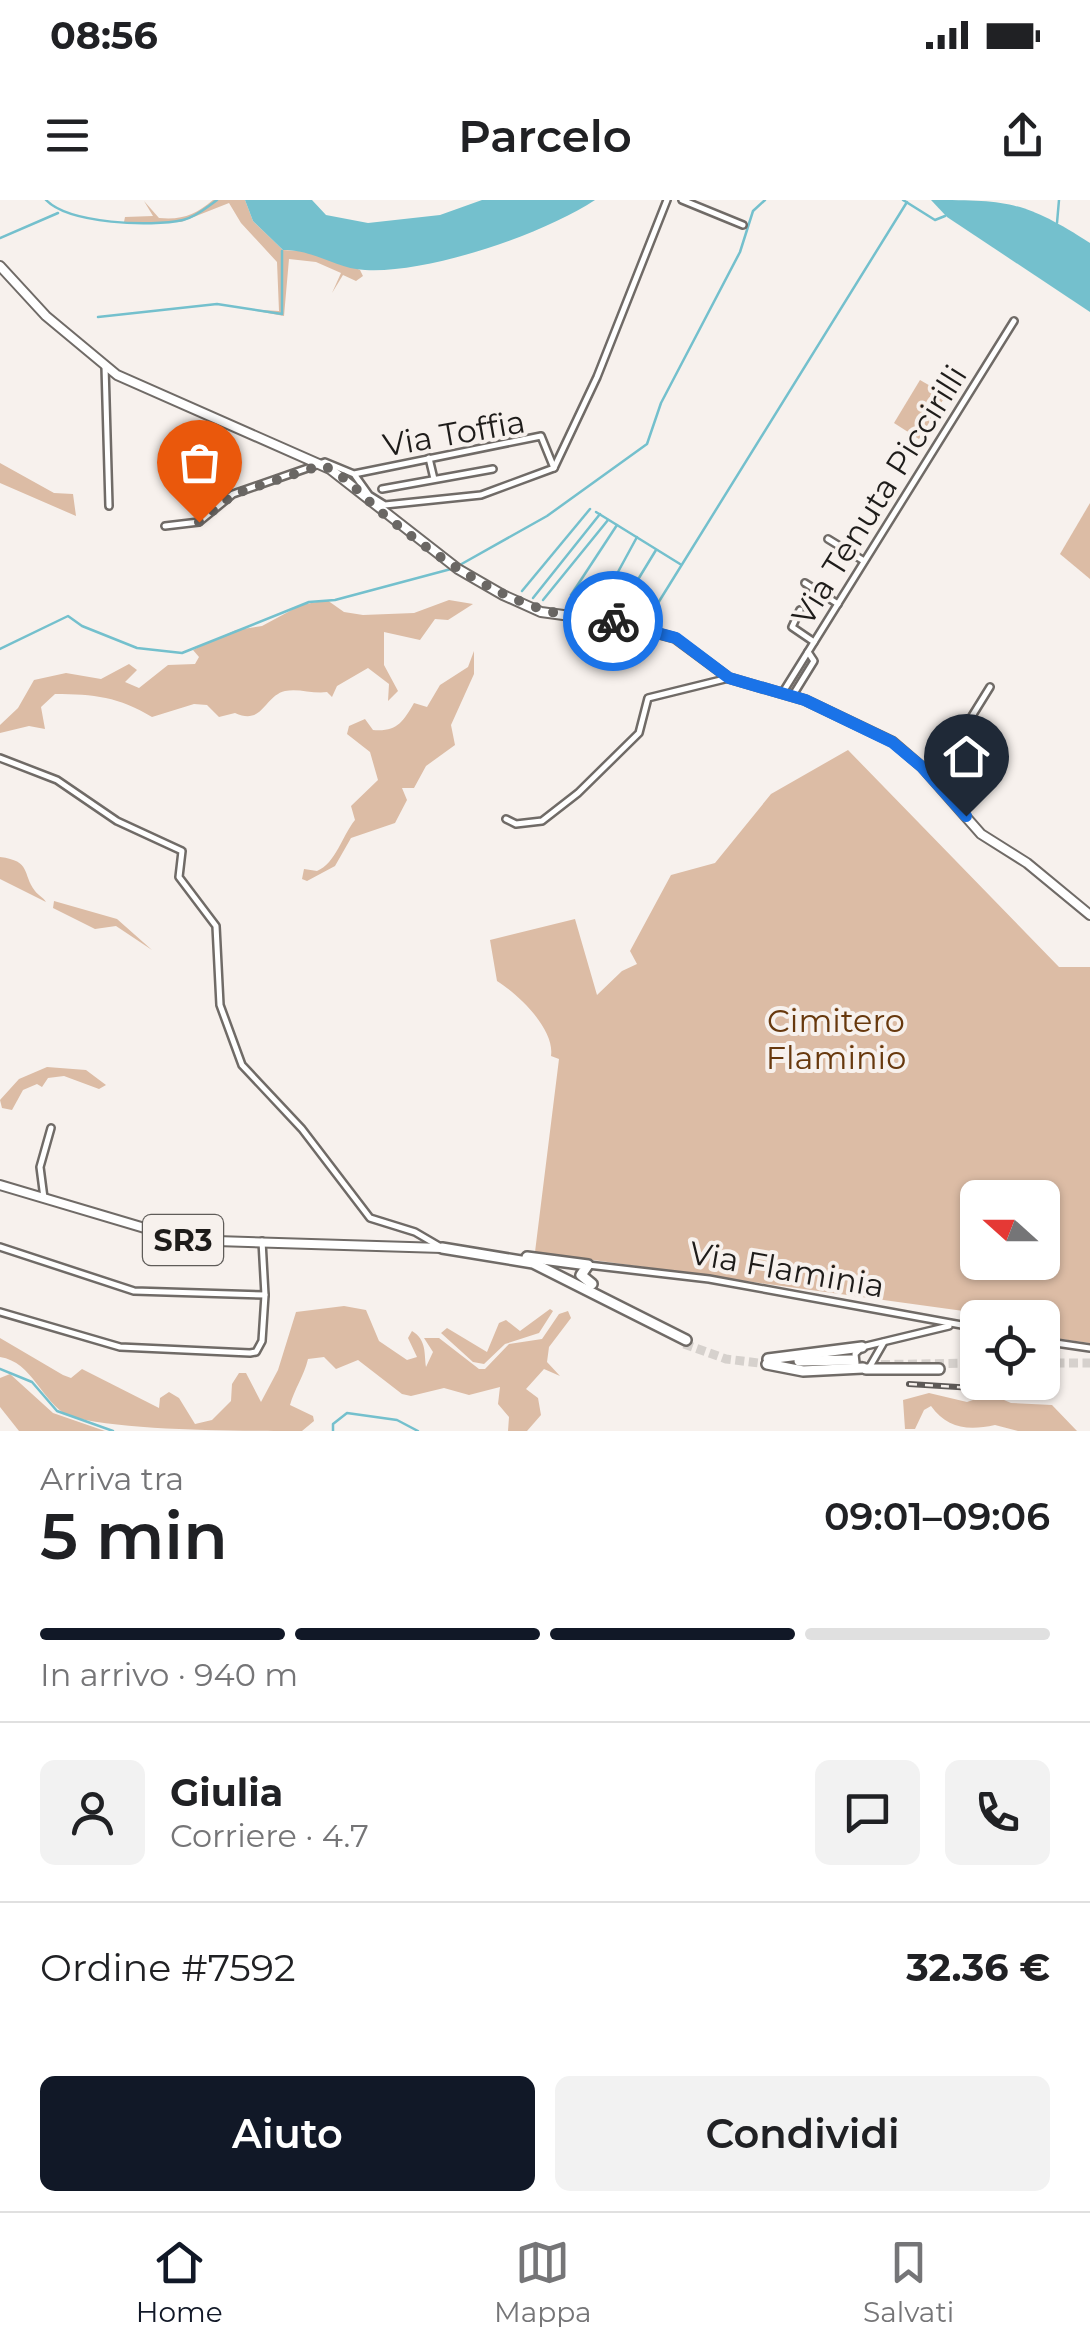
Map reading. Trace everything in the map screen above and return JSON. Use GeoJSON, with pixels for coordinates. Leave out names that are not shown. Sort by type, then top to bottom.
{"type":"FeatureCollection","features":[{"type":"Feature","properties":{"kind":"highway","name":"SR3"},"geometry":{"type":"LineString","coordinates":[[442,1248],[501,1254],[556,1272],[685,1342],[534,1267],[442,1248]]}},
{"type":"Feature","properties":{"kind":"highway"},"geometry":{"type":"LineString","coordinates":[[501,1254],[588,1264]]}},
{"type":"Feature","properties":{"kind":"highway"},"geometry":{"type":"LineString","coordinates":[[588,1264],[581,1271],[582,1277],[644,1320]]}},
{"type":"Feature","properties":{"kind":"highway"},"geometry":{"type":"LineString","coordinates":[[768,1362],[862,1347]]}},
{"type":"Feature","properties":{"kind":"highway"},"geometry":{"type":"LineString","coordinates":[[768,1362],[851,1362]]}},
{"type":"Feature","properties":{"kind":"highway"},"geometry":{"type":"LineString","coordinates":[[768,1362],[802,1371],[939,1369]]}},
{"type":"Feature","properties":{"kind":"main road"},"geometry":{"type":"LineString","coordinates":[[0,266],[46,316],[105,366],[139,386],[322,465],[350,482],[455,566],[542,612],[614,622],[676,638],[729,678],[788,694],[892,742],[932,779],[981,834],[1026,863],[1090,915]]}},
{"type":"Feature","properties":{"kind":"main road","name":"SR3"},"geometry":{"type":"LineString","coordinates":[[0,1185],[180,1239],[442,1248]]}},
{"type":"Feature","properties":{"kind":"street"},"geometry":{"type":"LineString","coordinates":[[554,468],[597,377],[667,200]]}},
{"type":"Feature","properties":{"kind":"street"},"geometry":{"type":"LineString","coordinates":[[682,200],[742,224]]}},
{"type":"Feature","properties":{"kind":"street","name":"Via Tenuta Piccirilli"},"geometry":{"type":"LineString","coordinates":[[788,694],[814,661],[808,652],[1014,321]]}},
{"type":"Feature","properties":{"kind":"street"},"geometry":{"type":"LineString","coordinates":[[105,366],[106,491],[110,506]]}},
{"type":"Feature","properties":{"kind":"street","name":"Via Toffia"},"geometry":{"type":"LineString","coordinates":[[354,474],[540,436],[554,468],[486,494],[387,511]]}},
{"type":"Feature","properties":{"kind":"street"},"geometry":{"type":"LineString","coordinates":[[429,458],[434,479]]}},
{"type":"Feature","properties":{"kind":"street"},"geometry":{"type":"LineString","coordinates":[[165,526],[199,522],[234,494],[325,462],[354,474],[369,496],[387,511]]}},
{"type":"Feature","properties":{"kind":"street"},"geometry":{"type":"LineString","coordinates":[[382,490],[493,469]]}},
{"type":"Feature","properties":{"kind":"street"},"geometry":{"type":"LineString","coordinates":[[828,539],[864,562]]}},
{"type":"Feature","properties":{"kind":"street"},"geometry":{"type":"LineString","coordinates":[[804,583],[838,604]]}},
{"type":"Feature","properties":{"kind":"street"},"geometry":{"type":"LineString","coordinates":[[800,610],[792,627],[814,642]]}},
{"type":"Feature","properties":{"kind":"street"},"geometry":{"type":"LineString","coordinates":[[506,819],[516,824],[542,822],[578,793],[639,733],[648,698],[729,678]]}},
{"type":"Feature","properties":{"kind":"street"},"geometry":{"type":"LineString","coordinates":[[932,779],[990,688]]}},
{"type":"Feature","properties":{"kind":"street"},"geometry":{"type":"LineString","coordinates":[[0,758],[57,780],[117,820],[182,852],[179,877],[216,926],[220,1005],[242,1065],[302,1129],[370,1218],[415,1232],[442,1248]]}},
{"type":"Feature","properties":{"kind":"street"},"geometry":{"type":"LineString","coordinates":[[46,1200],[40,1167],[51,1128]]}},
{"type":"Feature","properties":{"kind":"street"},"geometry":{"type":"LineString","coordinates":[[0,1312],[120,1347],[256,1352],[262,1342],[262,1241]]}},
{"type":"Feature","properties":{"kind":"street"},"geometry":{"type":"LineString","coordinates":[[0,1247],[134,1291],[264,1294]]}},
{"type":"Feature","properties":{"kind":"street","name":"Via Flaminia"},"geometry":{"type":"LineString","coordinates":[[588,1264],[708,1278],[960,1325]]}},
{"type":"Feature","properties":{"kind":"street"},"geometry":{"type":"LineString","coordinates":[[925,1319],[934,1330]]}},
{"type":"Feature","properties":{"kind":"street"},"geometry":{"type":"LineString","coordinates":[[934,1330],[942,1322]]}},
{"type":"Feature","properties":{"kind":"street"},"geometry":{"type":"LineString","coordinates":[[884,1342],[876,1358],[864,1369],[854,1359],[862,1347],[956,1324]]}},
{"type":"Feature","properties":{"kind":"street"},"geometry":{"type":"LineString","coordinates":[[1060,1344],[1090,1348]]}},
{"type":"Feature","properties":{"kind":"street"},"geometry":{"type":"LineString","coordinates":[[862,1347],[871,1349],[876,1358]]}},
{"type":"Feature","properties":{"kind":"green space"},"geometry":{"type":"Polygon","coordinates":[[[213,200],[245,200],[253,221],[283,250],[314,252],[360,270],[363,276],[356,281],[343,275],[332,293],[341,273],[316,262],[289,259],[284,316],[246,309],[279,311],[277,262],[241,223],[229,203],[181,222],[124,222],[125,217],[153,216],[144,201],[159,218],[167,218],[188,215],[213,200]]]}},
{"type":"Feature","properties":{"kind":"green space"},"geometry":{"type":"Polygon","coordinates":[[[920,380],[946,395],[919,439],[894,423],[920,380]]]}},
{"type":"Feature","properties":{"kind":"green space"},"geometry":{"type":"Polygon","coordinates":[[[0,463],[54,493],[73,494],[76,516],[0,483],[0,463]]]}},
{"type":"Feature","properties":{"kind":"green space"},"geometry":{"type":"Polygon","coordinates":[[[1090,503],[1090,579],[1060,554],[1090,503]]]}},
{"type":"Feature","properties":{"kind":"green space"},"geometry":{"type":"Polygon","coordinates":[[[327,600],[344,612],[363,615],[414,613],[449,600],[473,604],[448,620],[435,619],[420,640],[384,632],[384,665],[398,691],[388,701],[389,684],[368,668],[337,686],[332,697],[327,692],[285,691],[252,716],[235,713],[219,717],[207,705],[194,704],[152,717],[106,698],[55,694],[41,707],[45,729],[29,726],[0,733],[0,725],[18,708],[34,680],[66,673],[101,679],[129,664],[137,670],[125,682],[139,688],[168,665],[195,664],[199,657],[193,650],[236,630],[262,626],[301,605],[327,600]]]}},
{"type":"Feature","properties":{"kind":"green space"},"geometry":{"type":"Polygon","coordinates":[[[474,651],[474,674],[451,725],[455,745],[426,766],[414,788],[402,788],[407,800],[395,823],[351,838],[335,866],[307,881],[302,879],[304,869],[317,871],[334,856],[355,820],[351,806],[378,780],[370,752],[347,734],[349,726],[365,719],[373,730],[394,727],[414,703],[427,707],[440,685],[468,667],[474,651]]]}},
{"type":"Feature","properties":{"kind":"green space","name":"Cimitero Flaminio"},"geometry":{"type":"Polygon","coordinates":[[[848,750],[1059,967],[1090,967],[1090,1343],[1060,1339],[1060,1300],[960,1300],[960,1311],[535,1252],[559,1059],[551,1056],[547,1035],[533,1013],[497,981],[490,940],[575,919],[597,995],[622,971],[637,964],[630,951],[671,875],[715,863],[771,794],[848,750]]]}},
{"type":"Feature","properties":{"kind":"green space"},"geometry":{"type":"Polygon","coordinates":[[[0,857],[22,865],[35,891],[46,902],[0,879],[0,857]]]}},
{"type":"Feature","properties":{"kind":"green space"},"geometry":{"type":"Polygon","coordinates":[[[54,901],[117,919],[152,950],[116,926],[95,929],[53,908],[54,901]]]}},
{"type":"Feature","properties":{"kind":"green space"},"geometry":{"type":"Polygon","coordinates":[[[47,1067],[86,1070],[106,1085],[99,1089],[64,1076],[48,1078],[42,1087],[37,1084],[23,1090],[12,1110],[2,1108],[0,1100],[19,1079],[47,1067]]]}},
{"type":"Feature","properties":{"kind":"green space"},"geometry":{"type":"Polygon","coordinates":[[[344,1306],[366,1310],[379,1341],[407,1360],[417,1357],[408,1338],[412,1331],[422,1343],[426,1367],[433,1352],[424,1338],[439,1338],[479,1369],[485,1369],[509,1344],[542,1339],[559,1314],[568,1311],[571,1318],[549,1347],[547,1362],[560,1376],[544,1369],[526,1389],[538,1398],[541,1415],[527,1431],[508,1431],[509,1417],[498,1404],[500,1387],[469,1395],[444,1388],[411,1396],[402,1394],[358,1360],[336,1369],[324,1357],[308,1359],[290,1405],[313,1416],[314,1421],[302,1431],[118,1425],[69,1416],[51,1402],[21,1366],[0,1357],[0,1338],[63,1375],[71,1378],[82,1369],[159,1408],[160,1398],[169,1392],[179,1398],[195,1424],[212,1420],[231,1401],[232,1384],[239,1373],[246,1373],[261,1402],[278,1370],[296,1312],[344,1306]]]}},
{"type":"Feature","properties":{"kind":"green space"},"geometry":{"type":"Polygon","coordinates":[[[550,1309],[553,1311],[539,1333],[505,1344],[484,1364],[473,1362],[441,1333],[447,1328],[487,1352],[499,1323],[506,1320],[520,1331],[550,1309]]]}},
{"type":"Feature","properties":{"kind":"green space"},"geometry":{"type":"Polygon","coordinates":[[[10,1374],[53,1413],[105,1431],[19,1431],[0,1407],[0,1378],[10,1374]]]}},
{"type":"Feature","properties":{"kind":"green space"},"geometry":{"type":"Polygon","coordinates":[[[929,1393],[967,1402],[1004,1400],[1052,1405],[1077,1431],[1018,1431],[995,1425],[967,1427],[944,1419],[931,1406],[924,1410],[915,1429],[905,1429],[903,1400],[929,1393]]]}},
{"type":"Feature","properties":{"kind":"water"},"geometry":{"type":"Polygon","coordinates":[[[245,200],[312,200],[326,215],[368,223],[440,215],[482,200],[595,200],[546,226],[452,259],[391,270],[365,270],[283,250],[253,221],[245,200]]]}},
{"type":"Feature","properties":{"kind":"water"},"geometry":{"type":"Polygon","coordinates":[[[931,200],[1015,206],[1090,243],[1090,312],[947,217],[931,200]]]}},
{"type":"Feature","properties":{"kind":"waterway"},"geometry":{"type":"LineString","coordinates":[[46,200],[57,208],[91,219],[151,223],[188,219],[217,200]]}},
{"type":"Feature","properties":{"kind":"waterway"},"geometry":{"type":"LineString","coordinates":[[458,566],[547,516],[647,444],[661,403],[740,252],[753,211],[765,200]]}},
{"type":"Feature","properties":{"kind":"waterway"},"geometry":{"type":"LineString","coordinates":[[903,200],[935,220],[945,216]]}},
{"type":"Feature","properties":{"kind":"waterway"},"geometry":{"type":"LineString","coordinates":[[1057,223],[1059,200]]}},
{"type":"Feature","properties":{"kind":"waterway"},"geometry":{"type":"LineString","coordinates":[[650,616],[907,202]]}},
{"type":"Feature","properties":{"kind":"waterway"},"geometry":{"type":"LineString","coordinates":[[0,238],[58,213]]}},
{"type":"Feature","properties":{"kind":"waterway"},"geometry":{"type":"LineString","coordinates":[[98,317],[217,304],[282,314],[282,251]]}},
{"type":"Feature","properties":{"kind":"waterway"},"geometry":{"type":"LineString","coordinates":[[522,591],[590,509]]}},
{"type":"Feature","properties":{"kind":"waterway"},"geometry":{"type":"LineString","coordinates":[[596,512],[680,564]]}},
{"type":"Feature","properties":{"kind":"waterway"},"geometry":{"type":"LineString","coordinates":[[533,598],[600,514]]}},
{"type":"Feature","properties":{"kind":"waterway"},"geometry":{"type":"LineString","coordinates":[[543,600],[608,520]]}},
{"type":"Feature","properties":{"kind":"waterway"},"geometry":{"type":"LineString","coordinates":[[571,595],[617,525]]}},
{"type":"Feature","properties":{"kind":"waterway"},"geometry":{"type":"LineString","coordinates":[[612,583],[637,537]]}},
{"type":"Feature","properties":{"kind":"waterway"},"geometry":{"type":"LineString","coordinates":[[631,591],[656,550]]}},
{"type":"Feature","properties":{"kind":"waterway"},"geometry":{"type":"LineString","coordinates":[[0,649],[68,616],[82,626],[137,648],[182,653],[309,602],[335,600],[451,569]]}},
{"type":"Feature","properties":{"kind":"waterway"},"geometry":{"type":"LineString","coordinates":[[0,1369],[32,1382],[57,1411],[113,1431]]}},
{"type":"Feature","properties":{"kind":"waterway"},"geometry":{"type":"LineString","coordinates":[[333,1431],[333,1424],[347,1413],[397,1420],[418,1431]]}},
{"type":"Feature","properties":{"kind":"tunnel"},"geometry":{"type":"LineString","coordinates":[[684,1344],[726,1359],[767,1364]]}},
{"type":"Feature","properties":{"kind":"tunnel"},"geometry":{"type":"LineString","coordinates":[[854,1365],[960,1363]]}},
{"type":"Feature","properties":{"kind":"tunnel"},"geometry":{"type":"LineString","coordinates":[[1060,1363],[1090,1363]]}},
{"type":"Feature","properties":{"kind":"railway"},"geometry":{"type":"LineString","coordinates":[[909,1384],[960,1387]]}},
{"type":"Feature","properties":{"kind":"way so far"},"geometry":{"type":"LineString","coordinates":[[199,522],[234,494],[322,465],[350,482],[382,513],[458,569],[503,595],[542,612],[593,622],[613,621]]}},
{"type":"Feature","properties":{"kind":"route"},"geometry":{"type":"LineString","coordinates":[[613,621],[676,638],[729,678],[805,700],[892,742],[922,767],[966,816]]}}]}
